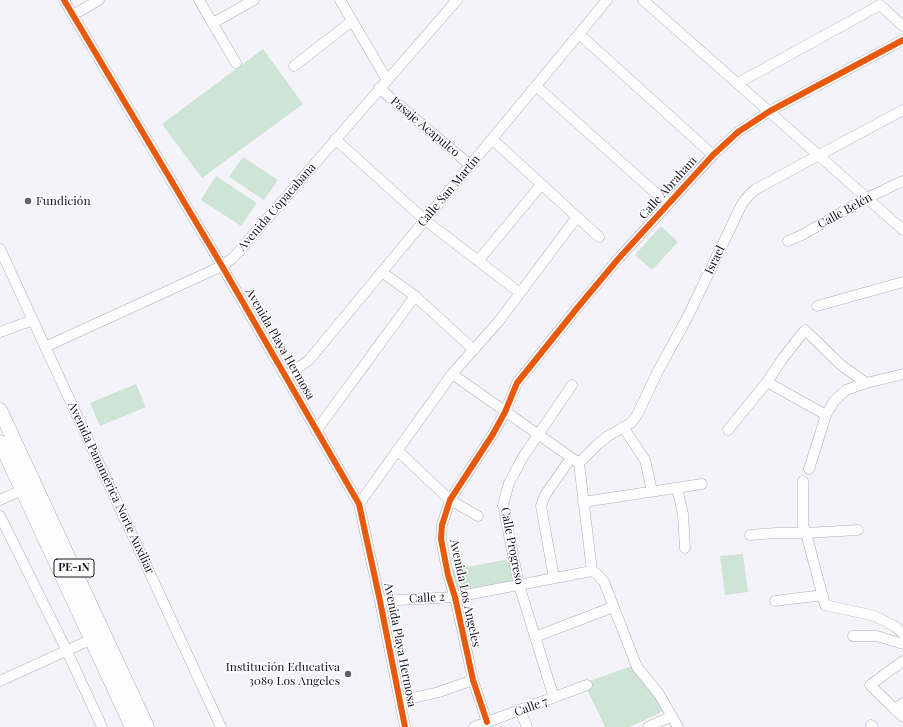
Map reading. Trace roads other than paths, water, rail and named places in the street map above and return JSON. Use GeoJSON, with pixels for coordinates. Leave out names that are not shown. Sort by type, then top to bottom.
{"type":"FeatureCollection","features":[{"type":"Feature","properties":{"kind":"highway","name":"PE-1N"},"geometry":{"type":"LineString","coordinates":[[0,410],[147,727]]}},
{"type":"Feature","properties":{"kind":"highway","name":"PE-1N"},"geometry":{"type":"LineString","coordinates":[[0,442],[132,727]]}},
{"type":"Feature","properties":{"kind":"street","name":"Avenida Playa Hermosa"},"geometry":{"type":"LineString","coordinates":[[64,0],[222,266],[358,504],[380,601],[405,727]]}},
{"type":"Feature","properties":{"kind":"street"},"geometry":{"type":"LineString","coordinates":[[73,16],[99,0]]}},
{"type":"Feature","properties":{"kind":"street"},"geometry":{"type":"LineString","coordinates":[[199,0],[236,63]]}},
{"type":"Feature","properties":{"kind":"street"},"geometry":{"type":"LineString","coordinates":[[213,23],[254,0]]}},
{"type":"Feature","properties":{"kind":"street"},"geometry":{"type":"LineString","coordinates":[[340,0],[387,80]]}},
{"type":"Feature","properties":{"kind":"street","name":"Avenida Copacabana"},"geometry":{"type":"LineString","coordinates":[[45,347],[222,266],[233,258],[379,88],[457,0]]}},
{"type":"Feature","properties":{"kind":"street","name":"Calle San Martín"},"geometry":{"type":"LineString","coordinates":[[286,376],[309,360],[607,0]]}},
{"type":"Feature","properties":{"kind":"street"},"geometry":{"type":"LineString","coordinates":[[643,0],[903,230]]}},
{"type":"Feature","properties":{"kind":"street"},"geometry":{"type":"LineString","coordinates":[[738,83],[880,5],[903,26]]}},
{"type":"Feature","properties":{"kind":"street"},"geometry":{"type":"LineString","coordinates":[[294,66],[352,21]]}},
{"type":"Feature","properties":{"kind":"street"},"geometry":{"type":"LineString","coordinates":[[579,34],[713,155]]}},
{"type":"Feature","properties":{"kind":"street","name":"Calle Abraham"},"geometry":{"type":"LineString","coordinates":[[505,412],[517,383],[538,356],[619,258],[713,155],[738,132],[770,111],[903,40]]}},
{"type":"Feature","properties":{"kind":"street"},"geometry":{"type":"LineString","coordinates":[[536,86],[668,204]]}},
{"type":"Feature","properties":{"kind":"street","name":"Pasaje Acapulco"},"geometry":{"type":"LineString","coordinates":[[379,88],[470,165]]}},
{"type":"Feature","properties":{"kind":"street","name":"Israel"},"geometry":{"type":"LineString","coordinates":[[554,578],[541,506],[545,495],[575,461],[608,436],[631,423],[637,415],[658,371],[687,318],[742,204],[756,189],[903,110]]}},
{"type":"Feature","properties":{"kind":"street"},"geometry":{"type":"LineString","coordinates":[[335,139],[424,220],[520,293]]}},
{"type":"Feature","properties":{"kind":"street"},"geometry":{"type":"LineString","coordinates":[[492,139],[599,237]]}},
{"type":"Feature","properties":{"kind":"street","name":"Calle Belén"},"geometry":{"type":"LineString","coordinates":[[788,241],[802,235],[867,198],[903,181]]}},
{"type":"Feature","properties":{"kind":"street"},"geometry":{"type":"LineString","coordinates":[[478,261],[542,185]]}},
{"type":"Feature","properties":{"kind":"street"},"geometry":{"type":"LineString","coordinates":[[358,504],[452,374],[499,321],[577,217]]}},
{"type":"Feature","properties":{"kind":"street","name":"Avenida Panamérica Norte Auxiliar"},"geometry":{"type":"LineString","coordinates":[[0,249],[221,727]]}},
{"type":"Feature","properties":{"kind":"street"},"geometry":{"type":"LineString","coordinates":[[382,272],[415,296],[474,350]]}},
{"type":"Feature","properties":{"kind":"street"},"geometry":{"type":"LineString","coordinates":[[817,306],[903,282]]}},
{"type":"Feature","properties":{"kind":"street"},"geometry":{"type":"LineString","coordinates":[[316,431],[415,296]]}},
{"type":"Feature","properties":{"kind":"street"},"geometry":{"type":"LineString","coordinates":[[0,332],[33,320]]}},
{"type":"Feature","properties":{"kind":"street"},"geometry":{"type":"LineString","coordinates":[[728,430],[767,382],[783,358],[805,330],[841,365],[866,383]]}},
{"type":"Feature","properties":{"kind":"street"},"geometry":{"type":"LineString","coordinates":[[452,374],[575,461],[583,502],[592,571],[604,582],[637,667],[659,694],[678,727]]}},
{"type":"Feature","properties":{"kind":"street"},"geometry":{"type":"LineString","coordinates":[[810,469],[826,415],[834,401],[846,390],[866,383],[903,374]]}},
{"type":"Feature","properties":{"kind":"street"},"geometry":{"type":"LineString","coordinates":[[767,382],[826,415]]}},
{"type":"Feature","properties":{"kind":"street","name":"Calle Progreso"},"geometry":{"type":"LineString","coordinates":[[554,698],[519,585],[503,505],[509,483],[522,457],[572,385]]}},
{"type":"Feature","properties":{"kind":"street","name":"Avenida Los Angeles"},"geometry":{"type":"LineString","coordinates":[[487,722],[473,680],[441,539],[442,525],[450,500],[493,434],[505,412]]}},
{"type":"Feature","properties":{"kind":"street"},"geometry":{"type":"LineString","coordinates":[[623,427],[645,460],[652,491]]}},
{"type":"Feature","properties":{"kind":"street"},"geometry":{"type":"LineString","coordinates":[[398,450],[450,500],[478,516]]}},
{"type":"Feature","properties":{"kind":"street"},"geometry":{"type":"LineString","coordinates":[[803,481],[803,525],[825,605],[876,616],[896,627],[903,634]]}},
{"type":"Feature","properties":{"kind":"street"},"geometry":{"type":"LineString","coordinates":[[583,502],[702,484]]}},
{"type":"Feature","properties":{"kind":"street"},"geometry":{"type":"LineString","coordinates":[[677,488],[683,514],[685,548]]}},
{"type":"Feature","properties":{"kind":"street"},"geometry":{"type":"LineString","coordinates":[[0,500],[22,490]]}},
{"type":"Feature","properties":{"kind":"street"},"geometry":{"type":"LineString","coordinates":[[0,516],[67,650],[102,727]]}},
{"type":"Feature","properties":{"kind":"street"},"geometry":{"type":"LineString","coordinates":[[750,536],[776,532],[806,533],[858,530]]}},
{"type":"Feature","properties":{"kind":"street","name":"Calle 2"},"geometry":{"type":"LineString","coordinates":[[380,601],[455,597],[592,571]]}},
{"type":"Feature","properties":{"kind":"street"},"geometry":{"type":"LineString","coordinates":[[775,601],[823,595]]}},
{"type":"Feature","properties":{"kind":"street"},"geometry":{"type":"LineString","coordinates":[[535,637],[613,607]]}},
{"type":"Feature","properties":{"kind":"street"},"geometry":{"type":"LineString","coordinates":[[853,636],[877,636],[903,644]]}},
{"type":"Feature","properties":{"kind":"street"},"geometry":{"type":"LineString","coordinates":[[0,681],[92,639]]}},
{"type":"Feature","properties":{"kind":"street"},"geometry":{"type":"LineString","coordinates":[[900,710],[870,685],[903,661]]}},
{"type":"Feature","properties":{"kind":"street"},"geometry":{"type":"LineString","coordinates":[[400,701],[439,692],[473,680]]}},
{"type":"Feature","properties":{"kind":"street","name":"Calle 7"},"geometry":{"type":"LineString","coordinates":[[474,727],[587,686]]}},
{"type":"Feature","properties":{"kind":"street"},"geometry":{"type":"LineString","coordinates":[[520,710],[527,727]]}},
{"type":"Feature","properties":{"kind":"street"},"geometry":{"type":"LineString","coordinates":[[648,727],[672,716]]}},
{"type":"Feature","properties":{"kind":"place","name":"Fundición"},"geometry":{"type":"Point","coordinates":[28,201]}},
{"type":"Feature","properties":{"kind":"place","name":"Institución Educativa 3089 Los Angeles"},"geometry":{"type":"Point","coordinates":[348,674]}}]}
